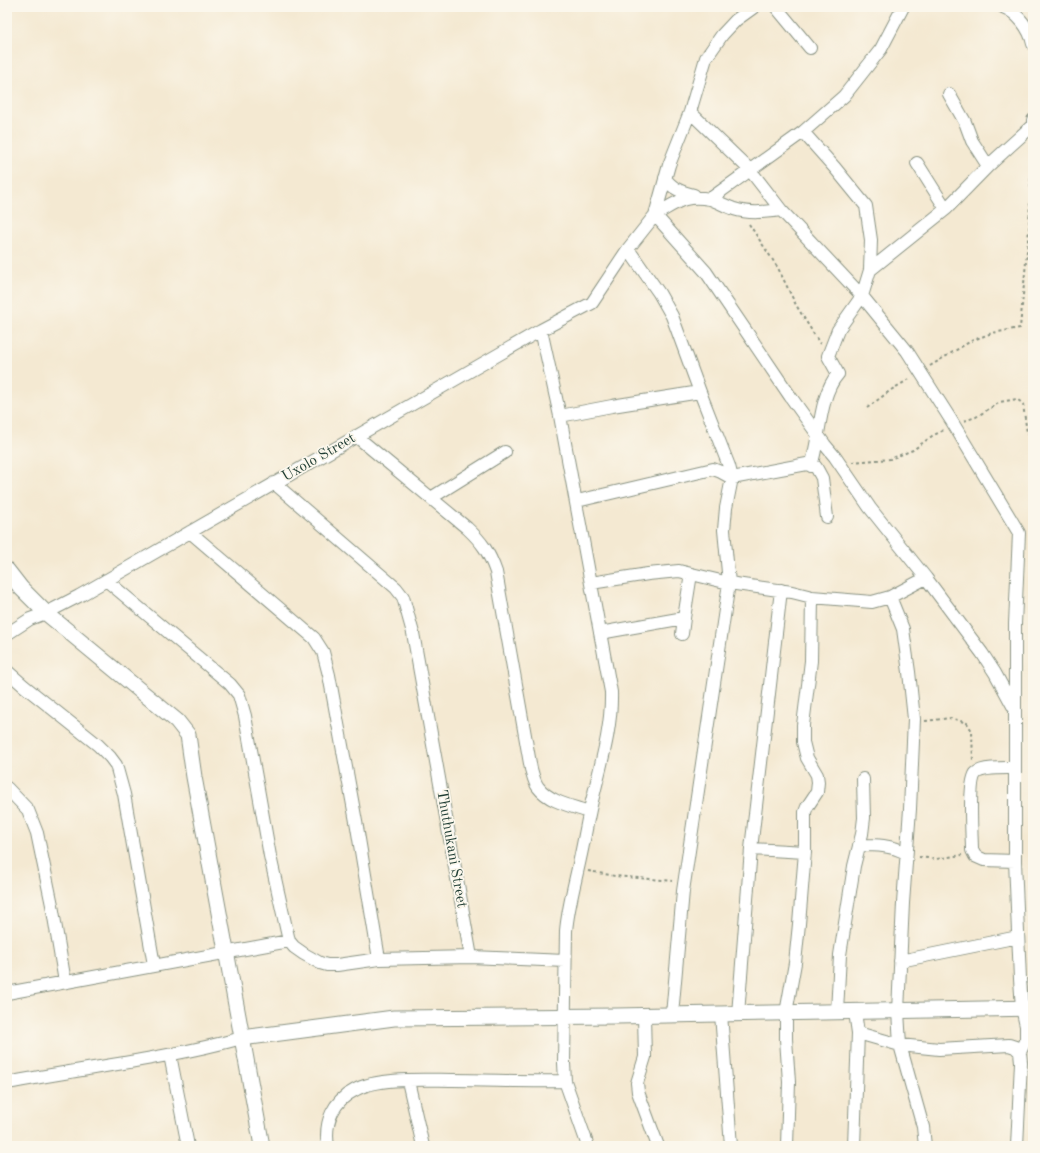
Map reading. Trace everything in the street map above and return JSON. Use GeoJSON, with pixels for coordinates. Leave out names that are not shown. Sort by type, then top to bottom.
{"type":"FeatureCollection","features":[{"type":"Feature","properties":{"kind":"street"},"geometry":{"type":"LineString","coordinates":[[655,215],[665,178],[690,112],[706,58],[722,35],[736,20],[754,7]]}},
{"type":"Feature","properties":{"kind":"street"},"geometry":{"type":"LineString","coordinates":[[776,7],[810,48]]}},
{"type":"Feature","properties":{"kind":"street"},"geometry":{"type":"LineString","coordinates":[[710,199],[803,132],[844,96],[863,74],[881,49],[903,7]]}},
{"type":"Feature","properties":{"kind":"street"},"geometry":{"type":"LineString","coordinates":[[1003,7],[1021,19],[1032,39],[1033,44]]}},
{"type":"Feature","properties":{"kind":"street"},"geometry":{"type":"LineString","coordinates":[[949,94],[965,122],[972,141],[988,166]]}},
{"type":"Feature","properties":{"kind":"street"},"geometry":{"type":"LineString","coordinates":[[690,112],[750,170],[781,210],[862,296],[906,351],[954,425],[1019,533],[1016,624],[1015,861],[1018,936],[1028,1008],[1026,1039],[1020,1052],[1017,1146]]}},
{"type":"Feature","properties":{"kind":"street"},"geometry":{"type":"LineString","coordinates":[[870,270],[946,209],[988,166],[1033,125],[1033,120]]}},
{"type":"Feature","properties":{"kind":"street"},"geometry":{"type":"LineString","coordinates":[[803,132],[866,206],[871,240],[870,270],[862,296],[838,330],[828,356],[838,374],[832,380],[828,390],[818,434],[816,453],[812,466]]}},
{"type":"Feature","properties":{"kind":"street"},"geometry":{"type":"LineString","coordinates":[[917,163],[946,209]]}},
{"type":"Feature","properties":{"kind":"street"},"geometry":{"type":"LineString","coordinates":[[665,178],[669,185],[681,192],[710,199],[739,210],[761,212],[781,210]]}},
{"type":"Feature","properties":{"kind":"street"},"geometry":{"type":"LineString","coordinates":[[672,1016],[684,882],[730,583],[724,530],[726,508],[732,478],[729,466],[672,316],[659,293],[628,249],[655,215],[683,198],[698,196]]}},
{"type":"Feature","properties":{"kind":"street"},"geometry":{"type":"LineString","coordinates":[[655,215],[706,272],[790,396],[839,462],[870,508],[926,578],[982,653],[996,673],[1015,710]]}},
{"type":"Feature","properties":{"kind":"street","name":"Uxolo Street"},"geometry":{"type":"LineString","coordinates":[[7,634],[30,619],[46,613],[79,596],[541,330],[592,303],[628,249]]}},
{"type":"Feature","properties":{"kind":"street"},"geometry":{"type":"LineString","coordinates":[[541,330],[577,501],[611,692],[611,715],[605,748],[589,812],[567,915],[564,1017],[565,1081],[588,1146]]}},
{"type":"Feature","properties":{"kind":"street"},"geometry":{"type":"LineString","coordinates":[[560,416],[700,392]]}},
{"type":"Feature","properties":{"kind":"street"},"geometry":{"type":"LineString","coordinates":[[356,436],[480,540],[491,558],[496,572],[531,769],[535,783],[544,794],[553,799],[589,812]]}},
{"type":"Feature","properties":{"kind":"street"},"geometry":{"type":"LineString","coordinates":[[431,498],[505,452]]}},
{"type":"Feature","properties":{"kind":"street"},"geometry":{"type":"LineString","coordinates":[[577,501],[713,469],[732,478],[807,464],[816,467],[822,478],[828,517]]}},
{"type":"Feature","properties":{"kind":"street","name":"Thuthukani Street"},"geometry":{"type":"LineString","coordinates":[[274,483],[396,588],[403,597],[413,633],[471,957]]}},
{"type":"Feature","properties":{"kind":"street"},"geometry":{"type":"LineString","coordinates":[[190,532],[314,638],[323,652],[329,675],[357,827],[379,959]]}},
{"type":"Feature","properties":{"kind":"street"},"geometry":{"type":"LineString","coordinates":[[7,570],[21,588],[46,613],[177,721],[188,735],[195,785],[262,1146]]}},
{"type":"Feature","properties":{"kind":"street"},"geometry":{"type":"LineString","coordinates":[[591,583],[668,572],[679,572],[730,583],[781,590],[812,597],[872,602],[890,596],[926,578]]}},
{"type":"Feature","properties":{"kind":"street"},"geometry":{"type":"LineString","coordinates":[[682,634],[691,574]]}},
{"type":"Feature","properties":{"kind":"street"},"geometry":{"type":"LineString","coordinates":[[106,580],[219,674],[239,695],[245,716],[270,856],[289,941],[294,947],[312,959],[327,965],[379,959],[471,957],[565,960]]}},
{"type":"Feature","properties":{"kind":"street"},"geometry":{"type":"LineString","coordinates":[[738,1014],[751,849],[781,590]]}},
{"type":"Feature","properties":{"kind":"street"},"geometry":{"type":"LineString","coordinates":[[890,596],[902,629],[909,672],[914,722],[900,961],[898,1011],[900,1045],[923,1127],[925,1146]]}},
{"type":"Feature","properties":{"kind":"street"},"geometry":{"type":"LineString","coordinates":[[787,1146],[789,1082],[786,1013],[795,963],[805,852],[805,812],[817,792],[818,782],[817,775],[807,758],[803,742],[803,725],[811,661],[812,597]]}},
{"type":"Feature","properties":{"kind":"street"},"geometry":{"type":"LineString","coordinates":[[600,633],[684,618]]}},
{"type":"Feature","properties":{"kind":"street"},"geometry":{"type":"LineString","coordinates":[[7,670],[24,686],[98,745],[110,757],[116,766],[124,794],[154,965]]}},
{"type":"Feature","properties":{"kind":"street"},"geometry":{"type":"LineString","coordinates":[[1015,768],[990,769],[977,772],[973,778],[971,791],[973,853],[975,856],[984,860],[1015,861]]}},
{"type":"Feature","properties":{"kind":"street"},"geometry":{"type":"LineString","coordinates":[[838,1012],[840,955],[854,866],[862,834],[864,818],[863,779]]}},
{"type":"Feature","properties":{"kind":"street"},"geometry":{"type":"LineString","coordinates":[[7,788],[28,810],[37,833],[52,905],[65,982]]}},
{"type":"Feature","properties":{"kind":"street"},"geometry":{"type":"LineString","coordinates":[[859,845],[878,845],[906,852]]}},
{"type":"Feature","properties":{"kind":"street"},"geometry":{"type":"LineString","coordinates":[[751,849],[805,852]]}},
{"type":"Feature","properties":{"kind":"street"},"geometry":{"type":"LineString","coordinates":[[900,961],[1018,936]]}},
{"type":"Feature","properties":{"kind":"street"},"geometry":{"type":"LineString","coordinates":[[7,993],[289,941]]}},
{"type":"Feature","properties":{"kind":"street"},"geometry":{"type":"LineString","coordinates":[[7,1083],[212,1047],[242,1038],[394,1018],[672,1016],[1028,1008]]}},
{"type":"Feature","properties":{"kind":"street"},"geometry":{"type":"LineString","coordinates":[[854,1146],[858,1033],[855,1012]]}},
{"type":"Feature","properties":{"kind":"street"},"geometry":{"type":"LineString","coordinates":[[722,1014],[731,1146]]}},
{"type":"Feature","properties":{"kind":"street"},"geometry":{"type":"LineString","coordinates":[[644,1016],[645,1057],[637,1083],[638,1092],[658,1146]]}},
{"type":"Feature","properties":{"kind":"street"},"geometry":{"type":"LineString","coordinates":[[858,1033],[900,1045],[939,1049],[1009,1045],[1020,1052]]}},
{"type":"Feature","properties":{"kind":"street"},"geometry":{"type":"LineString","coordinates":[[170,1055],[188,1146]]}},
{"type":"Feature","properties":{"kind":"street"},"geometry":{"type":"LineString","coordinates":[[328,1146],[326,1131],[328,1119],[338,1104],[351,1092],[366,1086],[378,1083],[408,1081],[565,1081]]}},
{"type":"Feature","properties":{"kind":"street"},"geometry":{"type":"LineString","coordinates":[[408,1081],[423,1146]]}},
{"type":"Feature","properties":{"kind":"path"},"geometry":{"type":"LineString","coordinates":[[867,408],[891,390],[971,341],[992,333],[1020,328],[1029,229],[1033,125]]}},
{"type":"Feature","properties":{"kind":"path"},"geometry":{"type":"LineString","coordinates":[[739,210],[778,268],[796,305],[828,356]]}},
{"type":"Feature","properties":{"kind":"path"},"geometry":{"type":"LineString","coordinates":[[839,462],[890,459],[913,450],[932,436],[976,416],[1000,402],[1017,398],[1023,404],[1027,433],[1033,436]]}},
{"type":"Feature","properties":{"kind":"path"},"geometry":{"type":"LineString","coordinates":[[914,722],[951,718],[967,723],[972,731],[974,765],[977,772]]}},
{"type":"Feature","properties":{"kind":"path"},"geometry":{"type":"LineString","coordinates":[[906,852],[917,857],[936,859],[973,853]]}},
{"type":"Feature","properties":{"kind":"path"},"geometry":{"type":"LineString","coordinates":[[578,869],[615,876],[684,882]]}}]}
